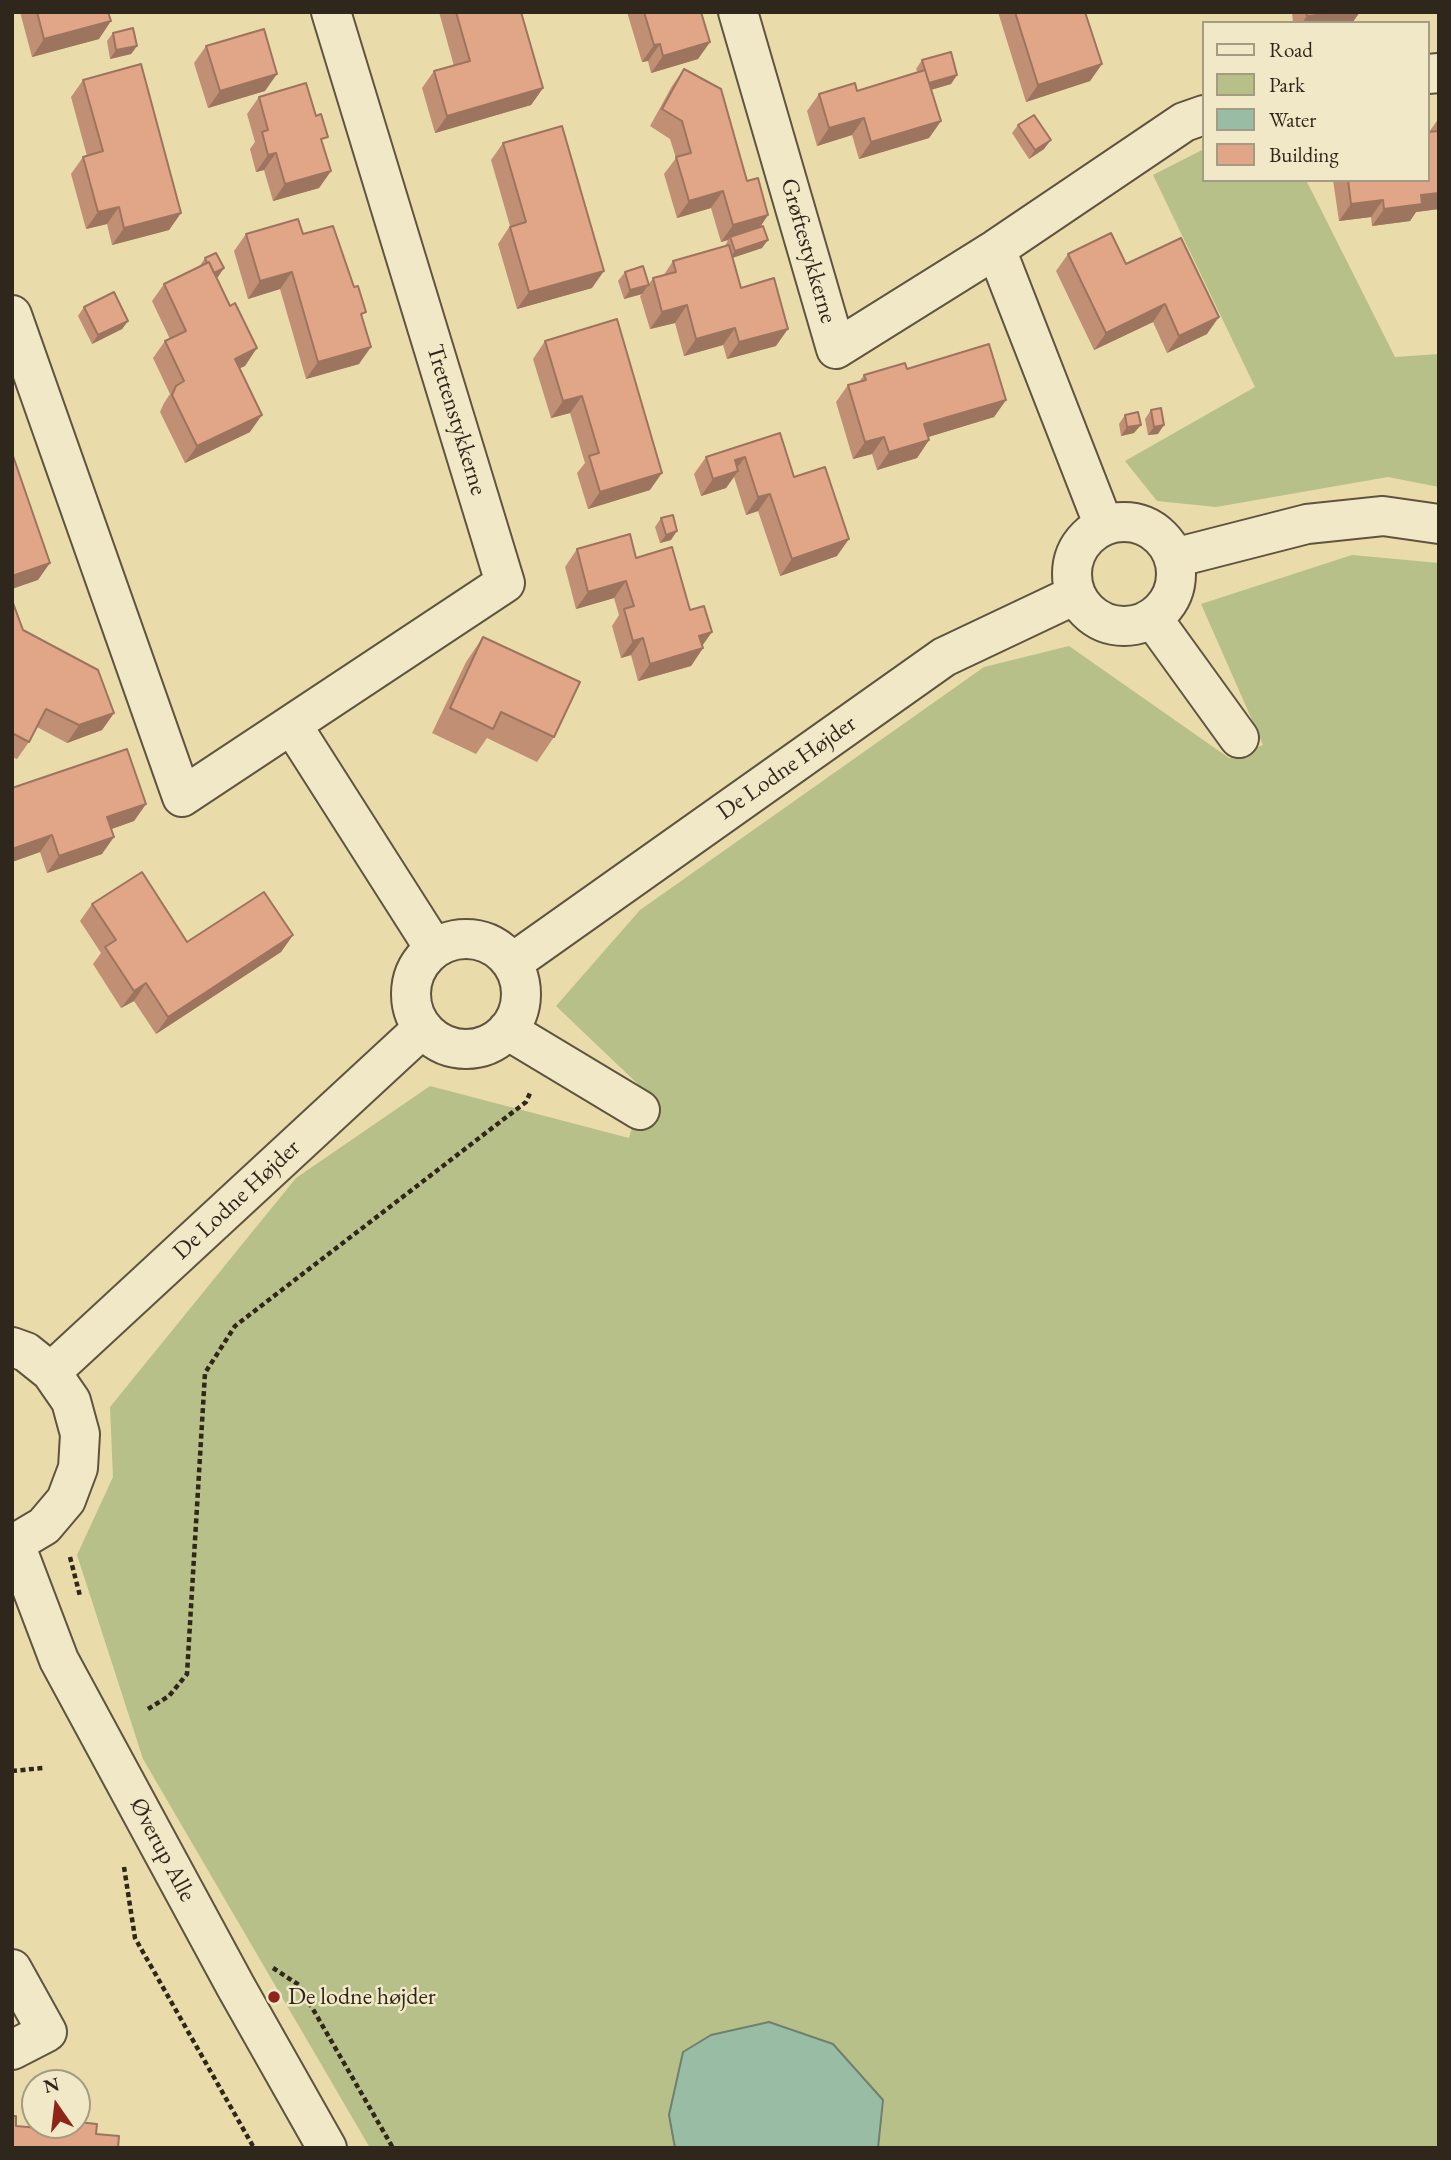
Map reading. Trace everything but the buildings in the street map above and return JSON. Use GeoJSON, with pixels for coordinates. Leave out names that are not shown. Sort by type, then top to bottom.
{"type":"FeatureCollection","features":[{"type":"Feature","properties":{"kind":"street","name":"Trettenstykkerne"},"geometry":{"type":"LineString","coordinates":[[12,315],[182,797],[506,583],[331,12]]}},
{"type":"Feature","properties":{"kind":"street","name":"Grøftestykkerne"},"geometry":{"type":"LineString","coordinates":[[738,12],[836,349],[996,249],[1184,122],[1202,116]]}},
{"type":"Feature","properties":{"kind":"street"},"geometry":{"type":"LineString","coordinates":[[996,249],[1104,526]]}},
{"type":"Feature","properties":{"kind":"street"},"geometry":{"type":"LineString","coordinates":[[1174,558],[1307,524],[1382,516],[1439,524]]}},
{"type":"Feature","properties":{"kind":"street"},"geometry":{"type":"LineString","coordinates":[[1121,522],[1138,523],[1166,542],[1174,558],[1177,575],[1174,592],[1166,607],[1153,619],[1139,625],[1108,625],[1089,613],[1075,595],[1071,579],[1073,562],[1079,547],[1090,534],[1104,526],[1121,522]]}},
{"type":"Feature","properties":{"kind":"street","name":"De Lodne Højder"},"geometry":{"type":"LineString","coordinates":[[512,963],[944,657],[1075,595]]}},
{"type":"Feature","properties":{"kind":"street"},"geometry":{"type":"LineString","coordinates":[[1153,619],[1239,738]]}},
{"type":"Feature","properties":{"kind":"street"},"geometry":{"type":"LineString","coordinates":[[292,725],[434,948]]}},
{"type":"Feature","properties":{"kind":"street"},"geometry":{"type":"LineString","coordinates":[[458,940],[485,942],[500,950],[512,963],[519,979],[521,998],[517,1015],[507,1030],[492,1042],[474,1049],[455,1048],[437,1041],[422,1028],[414,1013],[410,995],[413,977],[421,961],[434,948],[458,940]]}},
{"type":"Feature","properties":{"kind":"street","name":"De Lodne Højder"},"geometry":{"type":"LineString","coordinates":[[51,1372],[422,1028]]}},
{"type":"Feature","properties":{"kind":"street"},"geometry":{"type":"LineString","coordinates":[[507,1030],[640,1110]]}},
{"type":"Feature","properties":{"kind":"street"},"geometry":{"type":"LineString","coordinates":[[12,1347],[26,1352],[51,1372],[71,1401],[80,1434],[78,1468],[66,1500],[44,1526],[14,1545]]}},
{"type":"Feature","properties":{"kind":"street","name":"Øverup Alle"},"geometry":{"type":"LineString","coordinates":[[14,1545],[59,1660],[229,1975],[327,2148]]}},
{"type":"Feature","properties":{"kind":"street"},"geometry":{"type":"LineString","coordinates":[[12,1969],[47,2032],[12,2050]]}},
{"type":"Feature","properties":{"kind":"path"},"geometry":{"type":"LineString","coordinates":[[148,1709],[169,1696],[187,1674],[205,1373],[235,1326],[526,1102],[549,1055]]}},
{"type":"Feature","properties":{"kind":"path"},"geometry":{"type":"LineString","coordinates":[[69,1553],[83,1607]]}},
{"type":"Feature","properties":{"kind":"path"},"geometry":{"type":"LineString","coordinates":[[12,1771],[43,1768]]}},
{"type":"Feature","properties":{"kind":"path"},"geometry":{"type":"LineString","coordinates":[[121,1857],[135,1938],[254,2148]]}},
{"type":"Feature","properties":{"kind":"path"},"geometry":{"type":"LineString","coordinates":[[263,1961],[299,1985],[393,2148]]}},
{"type":"Feature","properties":{"kind":"green space"},"geometry":{"type":"Polygon","coordinates":[[[1202,150],[1202,182],[1307,182],[1395,357],[1439,354],[1439,487],[1388,477],[1216,507],[1157,501],[1125,461],[1255,387],[1153,175],[1202,150]]]}},
{"type":"Feature","properties":{"kind":"green space"},"geometry":{"type":"Polygon","coordinates":[[[1352,555],[1439,563],[1439,2148],[370,2148],[143,1759],[77,1555],[113,1477],[110,1407],[296,1178],[430,1086],[629,1138],[643,1089],[556,1006],[640,910],[984,667],[1069,646],[1229,758],[1263,745],[1201,604],[1352,555]]]}},
{"type":"Feature","properties":{"kind":"water"},"geometry":{"type":"Polygon","coordinates":[[[769,2022],[833,2044],[883,2100],[878,2148],[675,2148],[669,2115],[683,2052],[711,2035],[769,2022]]]}},
{"type":"Feature","properties":{"kind":"place","name":"De lodne højder"},"geometry":{"type":"Point","coordinates":[274,1997]}}]}
